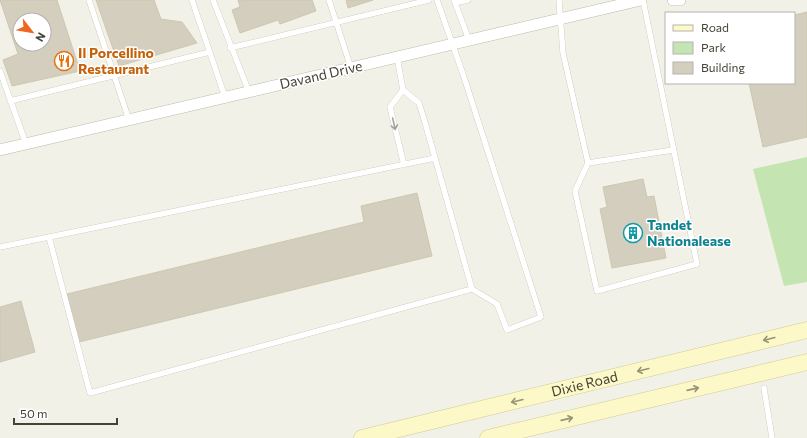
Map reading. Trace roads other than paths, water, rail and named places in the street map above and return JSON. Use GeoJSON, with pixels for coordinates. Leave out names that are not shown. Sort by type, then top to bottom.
{"type":"FeatureCollection","features":[{"type":"Feature","properties":{"kind":"main road","name":"Dixie Road"},"geometry":{"type":"LineString","coordinates":[[362,438],[807,330]]}},
{"type":"Feature","properties":{"kind":"main road"},"geometry":{"type":"LineString","coordinates":[[488,438],[807,362]]}},
{"type":"Feature","properties":{"kind":"street","name":"Davand Drive"},"geometry":{"type":"LineString","coordinates":[[0,150],[642,0]]}},
{"type":"Feature","properties":{"kind":"street"},"geometry":{"type":"LineString","coordinates":[[673,0],[680,0]]}},
{"type":"Feature","properties":{"kind":"lane"},"geometry":{"type":"LineString","coordinates":[[88,0],[115,75],[129,120]]}},
{"type":"Feature","properties":{"kind":"lane"},"geometry":{"type":"LineString","coordinates":[[192,0],[225,97]]}},
{"type":"Feature","properties":{"kind":"lane"},"geometry":{"type":"LineString","coordinates":[[213,0],[230,48],[249,92]]}},
{"type":"Feature","properties":{"kind":"lane"},"geometry":{"type":"LineString","coordinates":[[329,0],[338,23],[351,68]]}},
{"type":"Feature","properties":{"kind":"lane"},"geometry":{"type":"LineString","coordinates":[[230,48],[429,0]]}},
{"type":"Feature","properties":{"kind":"lane"},"geometry":{"type":"LineString","coordinates":[[397,57],[403,90],[419,103],[472,289],[497,304],[507,330],[541,317],[437,0]]}},
{"type":"Feature","properties":{"kind":"lane"},"geometry":{"type":"LineString","coordinates":[[468,0],[454,2],[469,40]]}},
{"type":"Feature","properties":{"kind":"lane"},"geometry":{"type":"LineString","coordinates":[[559,0],[563,53],[588,163],[575,191],[597,291],[697,264],[642,0]]}},
{"type":"Feature","properties":{"kind":"lane"},"geometry":{"type":"LineString","coordinates":[[10,101],[210,52]]}},
{"type":"Feature","properties":{"kind":"lane"},"geometry":{"type":"LineString","coordinates":[[0,72],[26,144]]}},
{"type":"Feature","properties":{"kind":"lane"},"geometry":{"type":"LineString","coordinates":[[403,90],[390,107],[404,165]]}},
{"type":"Feature","properties":{"kind":"lane"},"geometry":{"type":"LineString","coordinates":[[588,163],[674,150]]}},
{"type":"Feature","properties":{"kind":"lane"},"geometry":{"type":"LineString","coordinates":[[0,247],[435,158]]}},
{"type":"Feature","properties":{"kind":"lane"},"geometry":{"type":"LineString","coordinates":[[49,237],[90,393],[472,289]]}},
{"type":"Feature","properties":{"kind":"lane"},"geometry":{"type":"LineString","coordinates":[[764,388],[772,438]]}},
{"type":"Feature","properties":{"kind":"place","name":"Il Porcellino Restaurant"},"geometry":{"type":"Point","coordinates":[64,61]}},
{"type":"Feature","properties":{"kind":"place","name":"Tandet Nationalease"},"geometry":{"type":"Point","coordinates":[633,233]}}]}
